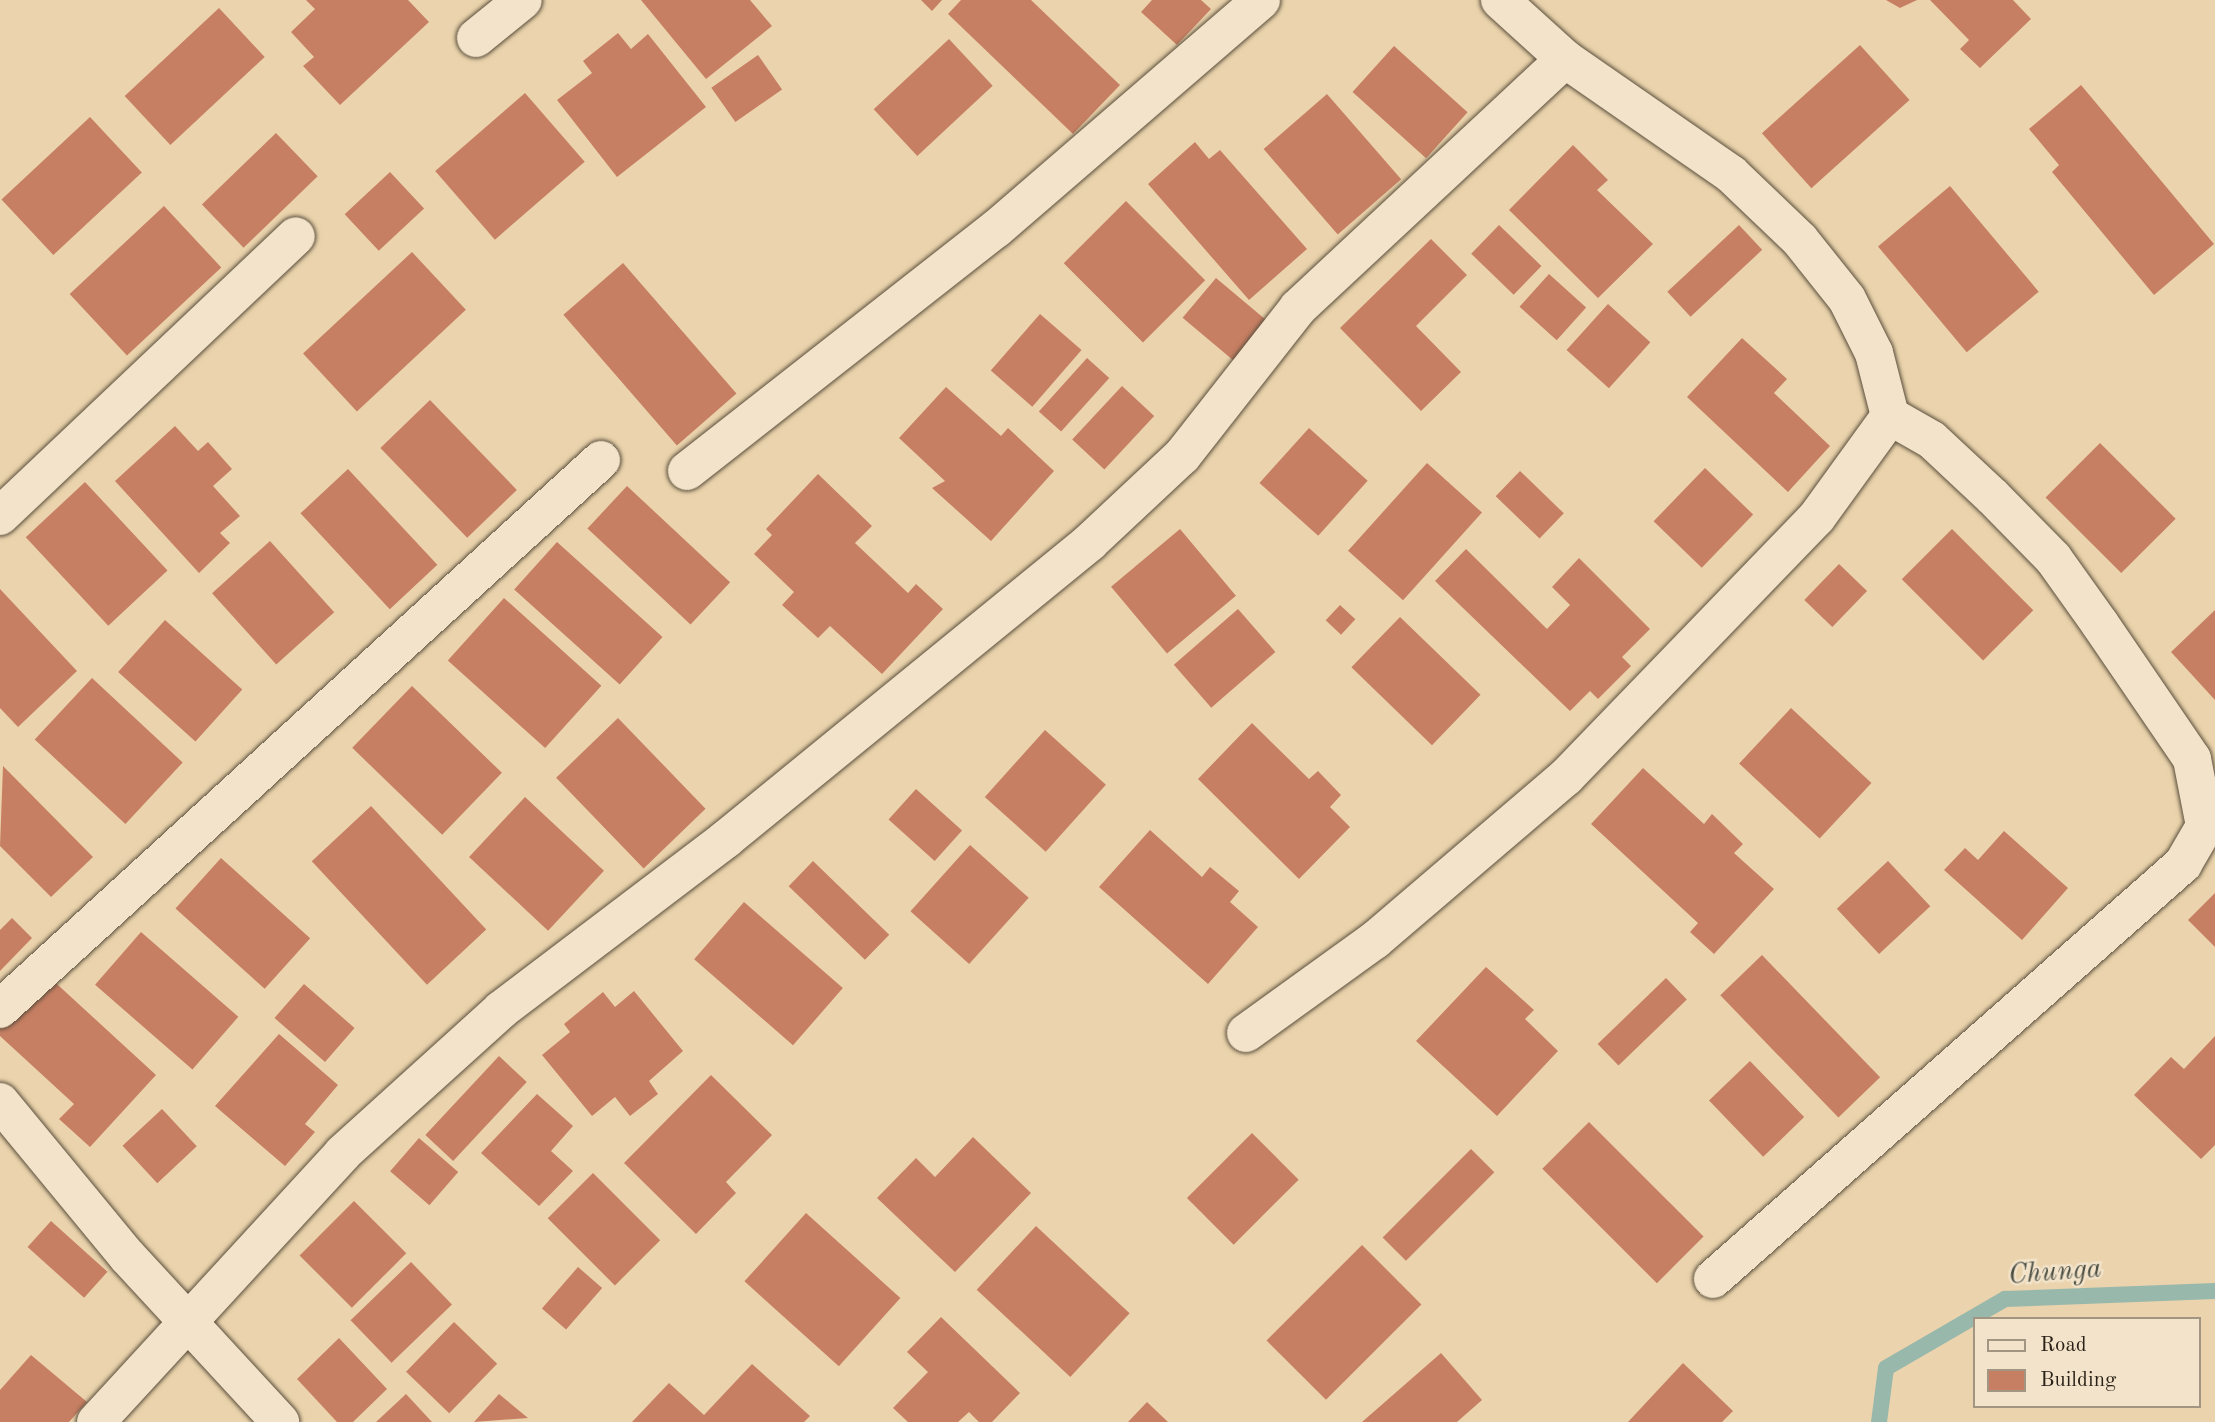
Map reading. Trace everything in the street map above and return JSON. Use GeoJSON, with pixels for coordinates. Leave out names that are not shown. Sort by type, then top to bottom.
{"type":"FeatureCollection","features":[{"type":"Feature","properties":{"kind":"street"},"geometry":{"type":"LineString","coordinates":[[476,38],[523,0]]}},
{"type":"Feature","properties":{"kind":"street"},"geometry":{"type":"LineString","coordinates":[[687,471],[996,229],[1261,0]]}},
{"type":"Feature","properties":{"kind":"street"},"geometry":{"type":"LineString","coordinates":[[1500,0],[1565,59],[1731,174],[1800,240],[1847,299],[1869,342],[1890,416],[1932,440],[2053,558],[2192,759],[2205,826],[2183,864],[1713,1279]]}},
{"type":"Feature","properties":{"kind":"street"},"geometry":{"type":"LineString","coordinates":[[96,1422],[343,1153],[501,1010],[726,839],[1090,542],[1182,456],[1297,308],[1565,59]]}},
{"type":"Feature","properties":{"kind":"street"},"geometry":{"type":"LineString","coordinates":[[0,516],[296,236]]}},
{"type":"Feature","properties":{"kind":"street"},"geometry":{"type":"LineString","coordinates":[[1246,1033],[1375,940],[1566,777],[1817,517],[1890,416]]}},
{"type":"Feature","properties":{"kind":"street"},"geometry":{"type":"LineString","coordinates":[[0,1009],[601,460]]}},
{"type":"Feature","properties":{"kind":"street"},"geometry":{"type":"LineString","coordinates":[[0,1102],[127,1256],[189,1319],[280,1422]]}},
{"type":"Feature","properties":{"kind":"building"},"geometry":{"type":"Polygon","coordinates":[[[306,0],[408,0],[429,22],[340,105],[303,66],[314,57],[291,32],[315,9],[306,0]]]}},
{"type":"Feature","properties":{"kind":"building"},"geometry":{"type":"Polygon","coordinates":[[[641,0],[750,0],[772,26],[706,79],[641,0]]]}},
{"type":"Feature","properties":{"kind":"building"},"geometry":{"type":"Polygon","coordinates":[[[921,0],[942,0],[932,11],[921,0]]]}},
{"type":"Feature","properties":{"kind":"building"},"geometry":{"type":"Polygon","coordinates":[[[961,0],[1031,0],[1120,85],[1073,134],[948,14],[961,0]]]}},
{"type":"Feature","properties":{"kind":"building"},"geometry":{"type":"Polygon","coordinates":[[[1152,0],[1201,0],[1211,9],[1177,45],[1141,12],[1152,0]]]}},
{"type":"Feature","properties":{"kind":"building"},"geometry":{"type":"Polygon","coordinates":[[[1886,0],[1917,0],[1900,8],[1886,0]]]}},
{"type":"Feature","properties":{"kind":"building"},"geometry":{"type":"Polygon","coordinates":[[[1930,0],[2013,0],[2031,19],[1980,68],[1960,49],[1969,40],[1930,0]]]}},
{"type":"Feature","properties":{"kind":"building"},"geometry":{"type":"Polygon","coordinates":[[[219,8],[265,57],[170,145],[125,96],[219,8]]]}},
{"type":"Feature","properties":{"kind":"building"},"geometry":{"type":"Polygon","coordinates":[[[618,33],[631,49],[648,34],[706,107],[617,177],[557,100],[592,73],[583,61],[618,33]]]}},
{"type":"Feature","properties":{"kind":"building"},"geometry":{"type":"Polygon","coordinates":[[[949,39],[993,86],[917,156],[874,109],[949,39]]]}},
{"type":"Feature","properties":{"kind":"building"},"geometry":{"type":"Polygon","coordinates":[[[1860,45],[1910,100],[1811,188],[1762,133],[1860,45]]]}},
{"type":"Feature","properties":{"kind":"building"},"geometry":{"type":"Polygon","coordinates":[[[1394,46],[1468,112],[1426,158],[1353,92],[1394,46]]]}},
{"type":"Feature","properties":{"kind":"building"},"geometry":{"type":"Polygon","coordinates":[[[758,55],[782,89],[735,122],[711,88],[758,55]]]}},
{"type":"Feature","properties":{"kind":"building"},"geometry":{"type":"Polygon","coordinates":[[[2081,85],[2214,244],[2154,295],[2052,172],[2059,165],[2029,129],[2081,85]]]}},
{"type":"Feature","properties":{"kind":"building"},"geometry":{"type":"Polygon","coordinates":[[[525,93],[585,162],[495,240],[435,171],[525,93]]]}},
{"type":"Feature","properties":{"kind":"building"},"geometry":{"type":"Polygon","coordinates":[[[1327,94],[1401,179],[1338,234],[1264,149],[1327,94]]]}},
{"type":"Feature","properties":{"kind":"building"},"geometry":{"type":"Polygon","coordinates":[[[90,117],[142,173],[53,255],[2,200],[90,117]]]}},
{"type":"Feature","properties":{"kind":"building"},"geometry":{"type":"Polygon","coordinates":[[[276,133],[318,176],[244,248],[202,205],[276,133]]]}},
{"type":"Feature","properties":{"kind":"building"},"geometry":{"type":"Polygon","coordinates":[[[1195,142],[1209,159],[1220,150],[1307,249],[1249,300],[1148,184],[1195,142]]]}},
{"type":"Feature","properties":{"kind":"building"},"geometry":{"type":"Polygon","coordinates":[[[1573,145],[1608,180],[1597,190],[1653,244],[1598,298],[1509,210],[1573,145]]]}},
{"type":"Feature","properties":{"kind":"building"},"geometry":{"type":"Polygon","coordinates":[[[390,172],[424,209],[379,251],[345,214],[390,172]]]}},
{"type":"Feature","properties":{"kind":"building"},"geometry":{"type":"Polygon","coordinates":[[[1950,186],[2039,292],[1967,352],[1878,246],[1950,186]]]}},
{"type":"Feature","properties":{"kind":"building"},"geometry":{"type":"Polygon","coordinates":[[[1126,201],[1205,280],[1143,342],[1064,263],[1126,201]]]}},
{"type":"Feature","properties":{"kind":"building"},"geometry":{"type":"Polygon","coordinates":[[[164,206],[221,267],[127,355],[70,294],[164,206]]]}},
{"type":"Feature","properties":{"kind":"building"},"geometry":{"type":"Polygon","coordinates":[[[1499,225],[1541,266],[1514,295],[1471,254],[1499,225]]]}},
{"type":"Feature","properties":{"kind":"building"},"geometry":{"type":"Polygon","coordinates":[[[1739,225],[1762,250],[1691,317],[1667,292],[1739,225]]]}},
{"type":"Feature","properties":{"kind":"building"},"geometry":{"type":"Polygon","coordinates":[[[1431,239],[1467,275],[1416,326],[1461,372],[1421,411],[1340,328],[1431,239]]]}},
{"type":"Feature","properties":{"kind":"building"},"geometry":{"type":"Polygon","coordinates":[[[412,252],[466,310],[357,411],[303,354],[412,252]]]}},
{"type":"Feature","properties":{"kind":"building"},"geometry":{"type":"Polygon","coordinates":[[[623,263],[736,394],[677,445],[563,315],[623,263]]]}},
{"type":"Feature","properties":{"kind":"building"},"geometry":{"type":"Polygon","coordinates":[[[1549,274],[1586,307],[1557,340],[1520,307],[1549,274]]]}},
{"type":"Feature","properties":{"kind":"building"},"geometry":{"type":"Polygon","coordinates":[[[1216,278],[1270,323],[1236,363],[1183,318],[1216,278]]]}},
{"type":"Feature","properties":{"kind":"building"},"geometry":{"type":"Polygon","coordinates":[[[1608,304],[1650,342],[1609,388],[1567,350],[1608,304]]]}},
{"type":"Feature","properties":{"kind":"building"},"geometry":{"type":"Polygon","coordinates":[[[1040,314],[1082,350],[1032,407],[991,371],[1040,314]]]}},
{"type":"Feature","properties":{"kind":"building"},"geometry":{"type":"Polygon","coordinates":[[[1742,338],[1787,379],[1774,393],[1830,446],[1788,492],[1687,397],[1742,338]]]}},
{"type":"Feature","properties":{"kind":"building"},"geometry":{"type":"Polygon","coordinates":[[[1087,358],[1109,378],[1061,432],[1039,412],[1087,358]]]}},
{"type":"Feature","properties":{"kind":"building"},"geometry":{"type":"Polygon","coordinates":[[[1122,386],[1154,416],[1104,469],[1072,439],[1122,386]]]}},
{"type":"Feature","properties":{"kind":"building"},"geometry":{"type":"Polygon","coordinates":[[[946,387],[1001,436],[1008,428],[1054,471],[991,541],[932,488],[945,481],[899,438],[946,387]]]}},
{"type":"Feature","properties":{"kind":"building"},"geometry":{"type":"Polygon","coordinates":[[[430,400],[517,490],[467,538],[380,448],[430,400]]]}},
{"type":"Feature","properties":{"kind":"building"},"geometry":{"type":"Polygon","coordinates":[[[175,426],[198,451],[208,442],[232,469],[213,486],[240,516],[220,533],[230,543],[199,573],[115,481],[175,426]]]}},
{"type":"Feature","properties":{"kind":"building"},"geometry":{"type":"Polygon","coordinates":[[[1309,428],[1368,481],[1318,536],[1259,483],[1309,428]]]}},
{"type":"Feature","properties":{"kind":"building"},"geometry":{"type":"Polygon","coordinates":[[[2100,443],[2176,519],[2121,573],[2046,497],[2100,443]]]}},
{"type":"Feature","properties":{"kind":"building"},"geometry":{"type":"Polygon","coordinates":[[[1427,463],[1482,513],[1403,600],[1348,551],[1427,463]]]}},
{"type":"Feature","properties":{"kind":"building"},"geometry":{"type":"Polygon","coordinates":[[[1705,468],[1753,515],[1702,568],[1654,521],[1705,468]]]}},
{"type":"Feature","properties":{"kind":"building"},"geometry":{"type":"Polygon","coordinates":[[[348,469],[437,565],[390,609],[300,513],[348,469]]]}},
{"type":"Feature","properties":{"kind":"building"},"geometry":{"type":"Polygon","coordinates":[[[1520,471],[1564,513],[1540,539],[1496,496],[1520,471]]]}},
{"type":"Feature","properties":{"kind":"building"},"geometry":{"type":"Polygon","coordinates":[[[818,474],[872,526],[855,543],[908,593],[916,584],[943,609],[882,674],[830,626],[818,638],[782,605],[794,592],[754,554],[772,535],[766,529],[818,474]]]}},
{"type":"Feature","properties":{"kind":"building"},"geometry":{"type":"Polygon","coordinates":[[[85,482],[168,570],[108,626],[26,537],[85,482]]]}},
{"type":"Feature","properties":{"kind":"building"},"geometry":{"type":"Polygon","coordinates":[[[627,486],[730,582],[691,625],[587,528],[627,486]]]}},
{"type":"Feature","properties":{"kind":"building"},"geometry":{"type":"Polygon","coordinates":[[[1180,529],[1236,596],[1167,653],[1111,587],[1180,529]]]}},
{"type":"Feature","properties":{"kind":"building"},"geometry":{"type":"Polygon","coordinates":[[[1952,529],[2033,610],[1983,661],[1902,579],[1952,529]]]}},
{"type":"Feature","properties":{"kind":"building"},"geometry":{"type":"Polygon","coordinates":[[[270,541],[334,612],[276,665],[212,593],[270,541]]]}},
{"type":"Feature","properties":{"kind":"building"},"geometry":{"type":"Polygon","coordinates":[[[557,542],[663,637],[620,685],[514,590],[557,542]]]}},
{"type":"Feature","properties":{"kind":"building"},"geometry":{"type":"Polygon","coordinates":[[[1466,549],[1547,629],[1570,605],[1552,587],[1579,558],[1650,629],[1622,657],[1631,666],[1598,699],[1590,691],[1570,711],[1435,581],[1466,549]]]}},
{"type":"Feature","properties":{"kind":"building"},"geometry":{"type":"Polygon","coordinates":[[[1839,564],[1867,591],[1832,627],[1804,600],[1839,564]]]}},
{"type":"Feature","properties":{"kind":"building"},"geometry":{"type":"Polygon","coordinates":[[[0,589],[77,671],[18,727],[0,708],[0,589]]]}},
{"type":"Feature","properties":{"kind":"building"},"geometry":{"type":"Polygon","coordinates":[[[504,598],[601,686],[545,748],[448,660],[504,598]]]}},
{"type":"Feature","properties":{"kind":"building"},"geometry":{"type":"Polygon","coordinates":[[[1340,605],[1355,619],[1341,635],[1326,620],[1340,605]]]}},
{"type":"Feature","properties":{"kind":"building"},"geometry":{"type":"Polygon","coordinates":[[[1238,609],[1275,652],[1211,708],[1174,665],[1238,609]]]}},
{"type":"Feature","properties":{"kind":"building"},"geometry":{"type":"Polygon","coordinates":[[[2215,610],[2215,700],[2171,652],[2215,610]]]}},
{"type":"Feature","properties":{"kind":"building"},"geometry":{"type":"Polygon","coordinates":[[[1400,617],[1481,695],[1432,745],[1351,667],[1400,617]]]}},
{"type":"Feature","properties":{"kind":"building"},"geometry":{"type":"Polygon","coordinates":[[[165,620],[242,690],[195,742],[118,672],[165,620]]]}},
{"type":"Feature","properties":{"kind":"building"},"geometry":{"type":"Polygon","coordinates":[[[92,678],[183,763],[125,824],[35,739],[92,678]]]}},
{"type":"Feature","properties":{"kind":"building"},"geometry":{"type":"Polygon","coordinates":[[[412,686],[502,773],[442,835],[352,748],[412,686]]]}},
{"type":"Feature","properties":{"kind":"building"},"geometry":{"type":"Polygon","coordinates":[[[1791,708],[1871,783],[1820,839],[1739,764],[1791,708]]]}},
{"type":"Feature","properties":{"kind":"building"},"geometry":{"type":"Polygon","coordinates":[[[618,718],[706,809],[644,868],[556,778],[618,718]]]}},
{"type":"Feature","properties":{"kind":"building"},"geometry":{"type":"Polygon","coordinates":[[[1252,723],[1309,779],[1318,771],[1341,795],[1330,807],[1350,827],[1299,879],[1198,779],[1252,723]]]}},
{"type":"Feature","properties":{"kind":"building"},"geometry":{"type":"Polygon","coordinates":[[[1045,730],[1106,785],[1046,852],[985,797],[1045,730]]]}},
{"type":"Feature","properties":{"kind":"building"},"geometry":{"type":"Polygon","coordinates":[[[3,766],[93,857],[51,897],[0,846],[3,766]]]}},
{"type":"Feature","properties":{"kind":"building"},"geometry":{"type":"Polygon","coordinates":[[[1643,768],[1704,824],[1712,814],[1743,844],[1734,853],[1774,889],[1714,954],[1690,932],[1698,923],[1591,824],[1643,768]]]}},
{"type":"Feature","properties":{"kind":"building"},"geometry":{"type":"Polygon","coordinates":[[[916,789],[962,830],[935,861],[889,819],[916,789]]]}},
{"type":"Feature","properties":{"kind":"building"},"geometry":{"type":"Polygon","coordinates":[[[525,797],[604,871],[548,931],[469,857],[525,797]]]}},
{"type":"Feature","properties":{"kind":"building"},"geometry":{"type":"Polygon","coordinates":[[[371,806],[486,930],[427,985],[312,861],[371,806]]]}},
{"type":"Feature","properties":{"kind":"building"},"geometry":{"type":"Polygon","coordinates":[[[1150,830],[1202,877],[1210,867],[1239,891],[1230,902],[1258,927],[1208,984],[1099,887],[1150,830]]]}},
{"type":"Feature","properties":{"kind":"building"},"geometry":{"type":"Polygon","coordinates":[[[2004,831],[2068,888],[2022,940],[1944,870],[1965,848],[1978,860],[2004,831]]]}},
{"type":"Feature","properties":{"kind":"building"},"geometry":{"type":"Polygon","coordinates":[[[970,845],[1029,898],[969,964],[910,911],[970,845]]]}},
{"type":"Feature","properties":{"kind":"building"},"geometry":{"type":"Polygon","coordinates":[[[221,858],[310,938],[265,989],[175,909],[221,858]]]}},
{"type":"Feature","properties":{"kind":"building"},"geometry":{"type":"Polygon","coordinates":[[[813,861],[889,935],[865,960],[789,886],[813,861]]]}},
{"type":"Feature","properties":{"kind":"building"},"geometry":{"type":"Polygon","coordinates":[[[1888,861],[1930,906],[1879,954],[1837,909],[1888,861]]]}},
{"type":"Feature","properties":{"kind":"building"},"geometry":{"type":"Polygon","coordinates":[[[2215,893],[2215,947],[2188,920],[2215,893]]]}},
{"type":"Feature","properties":{"kind":"building"},"geometry":{"type":"Polygon","coordinates":[[[744,902],[843,988],[793,1045],[694,959],[744,902]]]}},
{"type":"Feature","properties":{"kind":"building"},"geometry":{"type":"Polygon","coordinates":[[[12,918],[32,938],[0,971],[0,930],[12,918]]]}},
{"type":"Feature","properties":{"kind":"building"},"geometry":{"type":"Polygon","coordinates":[[[141,932],[238,1017],[192,1069],[95,985],[141,932]]]}},
{"type":"Feature","properties":{"kind":"building"},"geometry":{"type":"Polygon","coordinates":[[[1762,955],[1880,1077],[1838,1118],[1720,995],[1762,955]]]}},
{"type":"Feature","properties":{"kind":"building"},"geometry":{"type":"Polygon","coordinates":[[[1486,967],[1534,1010],[1525,1019],[1558,1051],[1497,1116],[1416,1041],[1486,967]]]}},
{"type":"Feature","properties":{"kind":"building"},"geometry":{"type":"Polygon","coordinates":[[[46,974],[156,1075],[90,1147],[59,1119],[74,1104],[0,1036],[0,1023],[46,974]]]}},
{"type":"Feature","properties":{"kind":"building"},"geometry":{"type":"Polygon","coordinates":[[[1666,978],[1687,1000],[1619,1066],[1598,1044],[1666,978]]]}},
{"type":"Feature","properties":{"kind":"building"},"geometry":{"type":"Polygon","coordinates":[[[304,984],[355,1028],[325,1062],[274,1018],[304,984]]]}},
{"type":"Feature","properties":{"kind":"building"},"geometry":{"type":"Polygon","coordinates":[[[634,991],[683,1051],[649,1081],[658,1094],[630,1116],[615,1097],[592,1116],[542,1055],[570,1032],[564,1024],[603,992],[615,1007],[634,991]]]}},
{"type":"Feature","properties":{"kind":"building"},"geometry":{"type":"Polygon","coordinates":[[[279,1034],[338,1085],[305,1124],[315,1132],[285,1166],[215,1106],[279,1034]]]}},
{"type":"Feature","properties":{"kind":"building"},"geometry":{"type":"Polygon","coordinates":[[[2215,1036],[2215,1145],[2201,1159],[2134,1095],[2171,1057],[2184,1069],[2215,1036]]]}},
{"type":"Feature","properties":{"kind":"building"},"geometry":{"type":"Polygon","coordinates":[[[499,1056],[527,1082],[453,1161],[425,1135],[499,1056]]]}},
{"type":"Feature","properties":{"kind":"building"},"geometry":{"type":"Polygon","coordinates":[[[1750,1061],[1804,1117],[1763,1157],[1709,1101],[1750,1061]]]}},
{"type":"Feature","properties":{"kind":"building"},"geometry":{"type":"Polygon","coordinates":[[[711,1075],[772,1135],[726,1182],[736,1193],[696,1234],[624,1163],[711,1075]]]}},
{"type":"Feature","properties":{"kind":"building"},"geometry":{"type":"Polygon","coordinates":[[[537,1094],[573,1126],[551,1151],[573,1171],[539,1206],[481,1153],[537,1094]]]}},
{"type":"Feature","properties":{"kind":"building"},"geometry":{"type":"Polygon","coordinates":[[[162,1109],[197,1146],[157,1183],[123,1146],[162,1109]]]}},
{"type":"Feature","properties":{"kind":"building"},"geometry":{"type":"Polygon","coordinates":[[[1589,1122],[1704,1237],[1657,1283],[1542,1169],[1589,1122]]]}},
{"type":"Feature","properties":{"kind":"building"},"geometry":{"type":"Polygon","coordinates":[[[1252,1133],[1299,1180],[1234,1245],[1187,1198],[1252,1133]]]}},
{"type":"Feature","properties":{"kind":"building"},"geometry":{"type":"Polygon","coordinates":[[[973,1137],[1031,1193],[955,1272],[877,1198],[916,1158],[935,1177],[973,1137]]]}},
{"type":"Feature","properties":{"kind":"building"},"geometry":{"type":"Polygon","coordinates":[[[419,1138],[458,1172],[429,1205],[390,1171],[419,1138]]]}},
{"type":"Feature","properties":{"kind":"building"},"geometry":{"type":"Polygon","coordinates":[[[1471,1149],[1494,1172],[1406,1261],[1383,1237],[1471,1149]]]}},
{"type":"Feature","properties":{"kind":"building"},"geometry":{"type":"Polygon","coordinates":[[[593,1173],[660,1240],[615,1285],[548,1218],[593,1173]]]}},
{"type":"Feature","properties":{"kind":"building"},"geometry":{"type":"Polygon","coordinates":[[[354,1201],[406,1253],[352,1308],[300,1255],[354,1201]]]}},
{"type":"Feature","properties":{"kind":"building"},"geometry":{"type":"Polygon","coordinates":[[[806,1213],[900,1298],[839,1366],[744,1281],[806,1213]]]}},
{"type":"Feature","properties":{"kind":"building"},"geometry":{"type":"Polygon","coordinates":[[[51,1221],[107,1272],[84,1298],[28,1247],[51,1221]]]}},
{"type":"Feature","properties":{"kind":"building"},"geometry":{"type":"Polygon","coordinates":[[[1036,1226],[1130,1313],[1070,1377],[977,1290],[1036,1226]]]}},
{"type":"Feature","properties":{"kind":"building"},"geometry":{"type":"Polygon","coordinates":[[[1362,1245],[1421,1304],[1326,1400],[1267,1340],[1362,1245]]]}},
{"type":"Feature","properties":{"kind":"building"},"geometry":{"type":"Polygon","coordinates":[[[411,1262],[452,1304],[392,1363],[351,1320],[411,1262]]]}},
{"type":"Feature","properties":{"kind":"building"},"geometry":{"type":"Polygon","coordinates":[[[578,1267],[602,1288],[566,1330],[542,1309],[578,1267]]]}},
{"type":"Feature","properties":{"kind":"building"},"geometry":{"type":"Polygon","coordinates":[[[941,1317],[1020,1393],[992,1422],[979,1422],[969,1412],[958,1422],[908,1422],[893,1408],[928,1372],[907,1352],[941,1317]]]}},
{"type":"Feature","properties":{"kind":"building"},"geometry":{"type":"Polygon","coordinates":[[[454,1322],[497,1364],[449,1413],[406,1372],[454,1322]]]}},
{"type":"Feature","properties":{"kind":"building"},"geometry":{"type":"Polygon","coordinates":[[[339,1338],[387,1389],[353,1422],[337,1422],[297,1379],[339,1338]]]}},
{"type":"Feature","properties":{"kind":"building"},"geometry":{"type":"Polygon","coordinates":[[[1441,1353],[1482,1400],[1457,1422],[1362,1422],[1441,1353]]]}},
{"type":"Feature","properties":{"kind":"building"},"geometry":{"type":"Polygon","coordinates":[[[31,1355],[87,1402],[69,1422],[0,1422],[0,1390],[31,1355]]]}},
{"type":"Feature","properties":{"kind":"building"},"geometry":{"type":"Polygon","coordinates":[[[1683,1363],[1733,1411],[1722,1422],[1628,1422],[1683,1363]]]}},
{"type":"Feature","properties":{"kind":"building"},"geometry":{"type":"Polygon","coordinates":[[[752,1364],[810,1416],[804,1422],[632,1422],[669,1383],[704,1415],[752,1364]]]}},
{"type":"Feature","properties":{"kind":"building"},"geometry":{"type":"Polygon","coordinates":[[[406,1394],[432,1422],[376,1422],[406,1394]]]}},
{"type":"Feature","properties":{"kind":"building"},"geometry":{"type":"Polygon","coordinates":[[[499,1394],[528,1418],[474,1422],[499,1394]]]}},
{"type":"Feature","properties":{"kind":"building"},"geometry":{"type":"Polygon","coordinates":[[[1147,1402],[1168,1422],[1128,1422],[1147,1402]]]}},
{"type":"Feature","properties":{"kind":"waterway","name":"Chunga"},"geometry":{"type":"LineString","coordinates":[[1879,1422],[1886,1368],[2005,1299],[2215,1291]]}}]}
